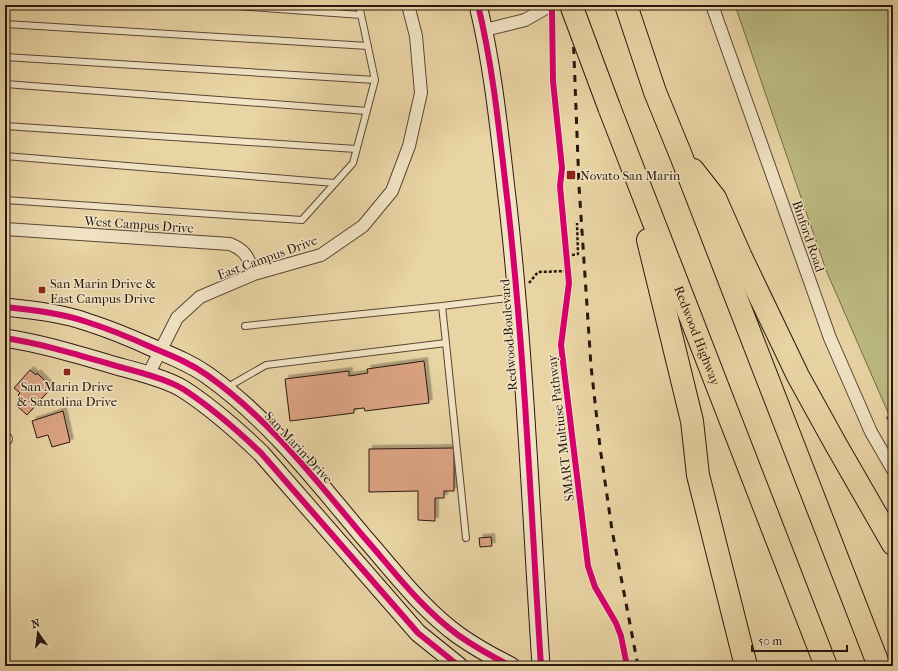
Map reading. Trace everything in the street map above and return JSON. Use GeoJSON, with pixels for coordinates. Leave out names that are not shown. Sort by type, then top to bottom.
{"type":"FeatureCollection","features":[{"type":"Feature","properties":{"kind":"highway","name":"Redwood Highway"},"geometry":{"type":"LineString","coordinates":[[570,5],[826,666]]}},
{"type":"Feature","properties":{"kind":"highway"},"geometry":{"type":"LineString","coordinates":[[626,5],[655,92],[879,666]]}},
{"type":"Feature","properties":{"kind":"highway"},"geometry":{"type":"LineString","coordinates":[[627,153],[692,421],[698,475],[743,661]]}},
{"type":"Feature","properties":{"kind":"highway"},"geometry":{"type":"LineString","coordinates":[[680,153],[716,198],[741,257],[798,376],[893,544]]}},
{"type":"Feature","properties":{"kind":"main road","name":"Redwood Boulevard"},"geometry":{"type":"LineString","coordinates":[[478,5],[485,30],[504,168],[517,290],[541,666]]}},
{"type":"Feature","properties":{"kind":"main road","name":"San Marin Drive"},"geometry":{"type":"LineString","coordinates":[[5,307],[43,312],[86,321],[124,335],[184,361],[207,375],[240,401],[286,446],[407,587],[435,616],[458,635],[488,654],[511,666]]}},
{"type":"Feature","properties":{"kind":"main road"},"geometry":{"type":"LineString","coordinates":[[5,338],[71,352],[148,375],[182,388],[238,432],[261,453],[418,634],[459,666]]}},
{"type":"Feature","properties":{"kind":"street","name":"East Campus Drive"},"geometry":{"type":"LineString","coordinates":[[148,375],[177,318],[200,298],[254,274],[321,255],[364,226],[392,191],[409,146],[421,93],[416,36],[408,5]]}},
{"type":"Feature","properties":{"kind":"street"},"geometry":{"type":"LineString","coordinates":[[485,30],[525,20],[546,8],[547,5]]}},
{"type":"Feature","properties":{"kind":"street","name":"Binford Road"},"geometry":{"type":"LineString","coordinates":[[712,5],[830,338],[871,432],[893,470]]}},
{"type":"Feature","properties":{"kind":"street","name":"West Campus Drive"},"geometry":{"type":"LineString","coordinates":[[5,229],[230,244],[240,248],[247,256],[254,274]]}},
{"type":"Feature","properties":{"kind":"lane"},"geometry":{"type":"LineString","coordinates":[[223,5],[361,15]]}},
{"type":"Feature","properties":{"kind":"lane"},"geometry":{"type":"LineString","coordinates":[[5,200],[302,220],[353,163],[367,111],[375,80],[359,5]]}},
{"type":"Feature","properties":{"kind":"lane"},"geometry":{"type":"LineString","coordinates":[[5,24],[368,46]]}},
{"type":"Feature","properties":{"kind":"lane"},"geometry":{"type":"LineString","coordinates":[[5,57],[375,80]]}},
{"type":"Feature","properties":{"kind":"lane"},"geometry":{"type":"LineString","coordinates":[[5,84],[367,111]]}},
{"type":"Feature","properties":{"kind":"lane"},"geometry":{"type":"LineString","coordinates":[[5,126],[356,149]]}},
{"type":"Feature","properties":{"kind":"lane"},"geometry":{"type":"LineString","coordinates":[[5,156],[335,183]]}},
{"type":"Feature","properties":{"kind":"lane"},"geometry":{"type":"LineString","coordinates":[[244,326],[442,306],[517,290]]}},
{"type":"Feature","properties":{"kind":"lane"},"geometry":{"type":"LineString","coordinates":[[442,306],[466,538]]}},
{"type":"Feature","properties":{"kind":"lane"},"geometry":{"type":"LineString","coordinates":[[224,389],[266,364],[446,344]]}},
{"type":"Feature","properties":{"kind":"path"},"geometry":{"type":"LineString","coordinates":[[566,256],[578,254],[577,223]]}},
{"type":"Feature","properties":{"kind":"path"},"geometry":{"type":"LineString","coordinates":[[517,290],[529,283],[538,272],[568,274],[566,248]]}},
{"type":"Feature","properties":{"kind":"shaded area"},"geometry":{"type":"Polygon","coordinates":[[[735,5],[893,5],[893,424],[826,270],[735,5]]]}},
{"type":"Feature","properties":{"kind":"building"},"geometry":{"type":"Polygon","coordinates":[[[424,361],[429,403],[365,411],[364,408],[354,409],[354,413],[290,421],[285,379],[349,371],[349,376],[368,373],[367,369],[424,361]]]}},
{"type":"Feature","properties":{"kind":"building"},"geometry":{"type":"Polygon","coordinates":[[[30,370],[36,375],[37,373],[51,388],[27,415],[16,405],[22,399],[18,395],[20,393],[14,388],[30,370]]]}},
{"type":"Feature","properties":{"kind":"building"},"geometry":{"type":"Polygon","coordinates":[[[63,411],[70,442],[52,447],[48,435],[37,438],[32,421],[63,411]]]}},
{"type":"Feature","properties":{"kind":"building"},"geometry":{"type":"Polygon","coordinates":[[[454,448],[454,491],[444,491],[444,498],[435,498],[435,521],[418,520],[418,491],[369,492],[369,449],[454,448]]]}},
{"type":"Feature","properties":{"kind":"building"},"geometry":{"type":"Polygon","coordinates":[[[491,537],[492,546],[480,547],[479,538],[491,537]]]}},
{"type":"Feature","properties":{"kind":"waterway"},"geometry":{"type":"LineString","coordinates":[[888,418],[893,419]]}},
{"type":"Feature","properties":{"kind":"railway"},"geometry":{"type":"LineString","coordinates":[[572,5],[579,186],[591,366],[600,447],[612,530],[638,666]]}},
{"type":"Feature","properties":{"kind":"cycle path"},"geometry":{"type":"LineString","coordinates":[[478,5],[484,30],[496,105],[514,263],[527,436],[541,666]]}},
{"type":"Feature","properties":{"kind":"cycle path","name":"SMART Multiuse Pathway"},"geometry":{"type":"LineString","coordinates":[[549,5],[552,9],[553,81],[562,168],[560,186],[569,283],[561,345],[588,566],[595,587],[616,623],[621,636],[627,666]]}},
{"type":"Feature","properties":{"kind":"cycle path"},"geometry":{"type":"LineString","coordinates":[[5,307],[57,314],[95,325],[128,337],[174,357],[207,375],[250,410],[290,450],[396,575],[432,613],[458,635],[484,652],[511,666]]}},
{"type":"Feature","properties":{"kind":"cycle path"},"geometry":{"type":"LineString","coordinates":[[5,338],[49,347],[153,376],[176,385],[204,403],[261,453],[418,633],[459,666]]}},
{"type":"Feature","properties":{"kind":"place","name":"Novato San Marin"},"geometry":{"type":"Point","coordinates":[571,175]}},
{"type":"Feature","properties":{"kind":"place","name":"San Marin Drive & East Campus Drive"},"geometry":{"type":"Point","coordinates":[42,290]}},
{"type":"Feature","properties":{"kind":"place","name":"San Marin Drive & Santolina Drive"},"geometry":{"type":"Point","coordinates":[67,372]}}]}
